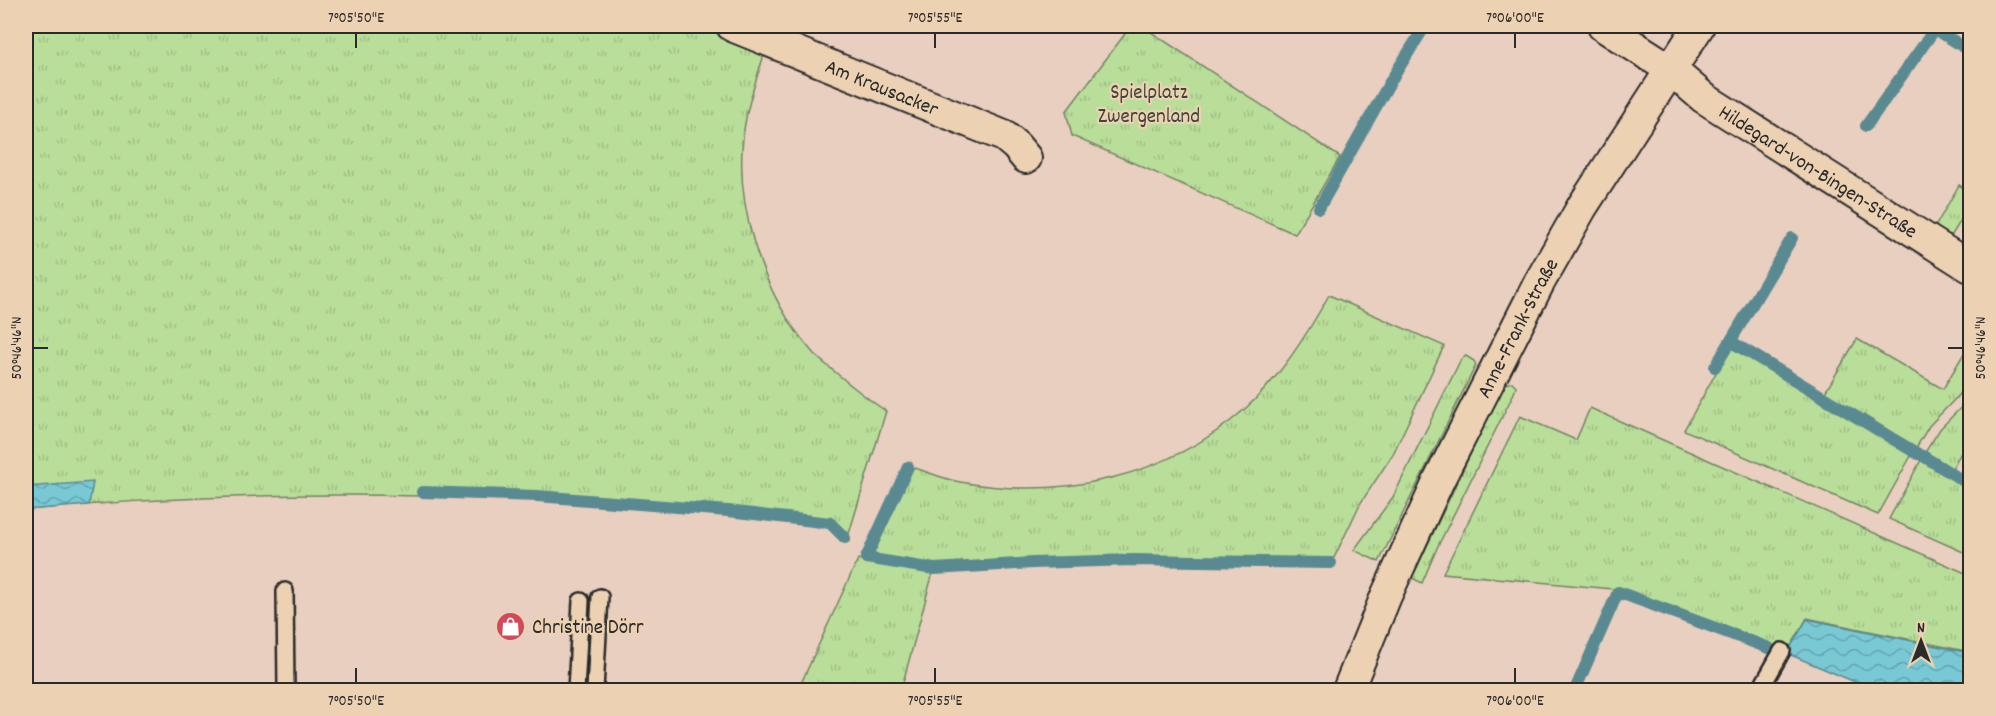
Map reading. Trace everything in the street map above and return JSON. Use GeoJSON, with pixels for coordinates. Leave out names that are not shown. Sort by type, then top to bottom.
{"type":"FeatureCollection","features":[{"type":"Feature","properties":{"kind":"street","name":"Am Krausacker"},"geometry":{"type":"LineString","coordinates":[[732,26],[1004,136],[1026,158]]}},
{"type":"Feature","properties":{"kind":"street"},"geometry":{"type":"LineString","coordinates":[[1603,26],[1670,69]]}},
{"type":"Feature","properties":{"kind":"street","name":"Anne-Frank-Straße"},"geometry":{"type":"LineString","coordinates":[[1348,690],[1386,596],[1440,478],[1539,282],[1582,207],[1700,26]]}},
{"type":"Feature","properties":{"kind":"street","name":"Hildegard-von-Bingen-Straße"},"geometry":{"type":"LineString","coordinates":[[1670,69],[1704,98],[1971,267]]}},
{"type":"Feature","properties":{"kind":"lane"},"geometry":{"type":"LineString","coordinates":[[285,591],[286,690]]}},
{"type":"Feature","properties":{"kind":"lane"},"geometry":{"type":"LineString","coordinates":[[595,690],[600,597]]}},
{"type":"Feature","properties":{"kind":"lane"},"geometry":{"type":"LineString","coordinates":[[576,690],[581,601]]}},
{"type":"Feature","properties":{"kind":"lane"},"geometry":{"type":"LineString","coordinates":[[1760,690],[1782,651]]}},
{"type":"Feature","properties":{"kind":"green space"},"geometry":{"type":"Polygon","coordinates":[[[36,26],[700,26],[765,52],[746,118],[742,149],[742,180],[754,244],[765,274],[795,330],[814,354],[886,411],[848,537],[834,521],[783,515],[578,496],[423,489],[422,496],[224,497],[26,510],[26,28],[36,26]]]}},
{"type":"Feature","properties":{"kind":"green space","name":"Spielplatz Zwergenland"},"geometry":{"type":"Polygon","coordinates":[[[1131,26],[1142,26],[1340,157],[1295,234],[1072,136],[1066,112],[1131,26]]]}},
{"type":"Feature","properties":{"kind":"green space"},"geometry":{"type":"Polygon","coordinates":[[[1959,185],[1970,192],[1970,205],[1952,235],[1945,234],[1934,229],[1959,185]]]}},
{"type":"Feature","properties":{"kind":"green space"},"geometry":{"type":"Polygon","coordinates":[[[1329,295],[1444,346],[1393,454],[1360,504],[1333,560],[1134,559],[935,565],[901,690],[798,690],[858,559],[867,561],[912,467],[960,482],[998,487],[1036,488],[1074,485],[1111,478],[1148,467],[1182,452],[1215,432],[1259,396],[1292,355],[1329,295]]]}},
{"type":"Feature","properties":{"kind":"green space"},"geometry":{"type":"Polygon","coordinates":[[[1857,339],[1943,389],[1970,343],[1970,379],[1956,398],[1929,426],[1916,448],[1824,394],[1857,339]]]}},
{"type":"Feature","properties":{"kind":"green space"},"geometry":{"type":"Polygon","coordinates":[[[1731,346],[1912,454],[1878,515],[1684,430],[1731,346]]]}},
{"type":"Feature","properties":{"kind":"green space"},"geometry":{"type":"Polygon","coordinates":[[[1466,356],[1476,365],[1379,562],[1354,550],[1393,497],[1461,359],[1466,356]]]}},
{"type":"Feature","properties":{"kind":"green space"},"geometry":{"type":"Polygon","coordinates":[[[1512,382],[1516,386],[1514,393],[1422,583],[1412,578],[1499,393],[1506,384],[1512,382]]]}},
{"type":"Feature","properties":{"kind":"green space"},"geometry":{"type":"Polygon","coordinates":[[[1970,398],[1970,437],[1951,470],[1924,454],[1940,429],[1970,398]]]}},
{"type":"Feature","properties":{"kind":"green space"},"geometry":{"type":"Polygon","coordinates":[[[1590,408],[1970,575],[1970,652],[1807,618],[1787,653],[1613,589],[1443,573],[1520,416],[1576,440],[1590,408]]]}},
{"type":"Feature","properties":{"kind":"green space"},"geometry":{"type":"Polygon","coordinates":[[[1921,460],[1970,489],[1970,555],[1889,519],[1921,460]]]}},
{"type":"Feature","properties":{"kind":"water"},"geometry":{"type":"Polygon","coordinates":[[[93,482],[89,505],[26,510],[26,487],[93,482]]]}},
{"type":"Feature","properties":{"kind":"water"},"geometry":{"type":"Polygon","coordinates":[[[1807,619],[1970,653],[1970,690],[1874,690],[1787,653],[1807,619]]]}},
{"type":"Feature","properties":{"kind":"waterway"},"geometry":{"type":"LineString","coordinates":[[1319,208],[1390,82],[1425,26]]}},
{"type":"Feature","properties":{"kind":"waterway"},"geometry":{"type":"LineString","coordinates":[[1866,126],[1937,26]]}},
{"type":"Feature","properties":{"kind":"waterway"},"geometry":{"type":"LineString","coordinates":[[1935,29],[1970,51]]}},
{"type":"Feature","properties":{"kind":"waterway"},"geometry":{"type":"LineString","coordinates":[[1715,367],[1792,238]]}},
{"type":"Feature","properties":{"kind":"waterway"},"geometry":{"type":"LineString","coordinates":[[1730,341],[1918,454]]}},
{"type":"Feature","properties":{"kind":"waterway"},"geometry":{"type":"LineString","coordinates":[[1923,456],[1970,485]]}},
{"type":"Feature","properties":{"kind":"waterway"},"geometry":{"type":"LineString","coordinates":[[908,467],[866,558],[934,569],[1133,560],[1331,563]]}},
{"type":"Feature","properties":{"kind":"waterway"},"geometry":{"type":"LineString","coordinates":[[422,492],[537,496],[728,511],[830,523],[845,538]]}},
{"type":"Feature","properties":{"kind":"waterway"},"geometry":{"type":"LineString","coordinates":[[1575,690],[1618,592],[1769,648]]}},
{"type":"Feature","properties":{"kind":"place","name":"Christine Dörr"},"geometry":{"type":"Point","coordinates":[511,626]}}]}
